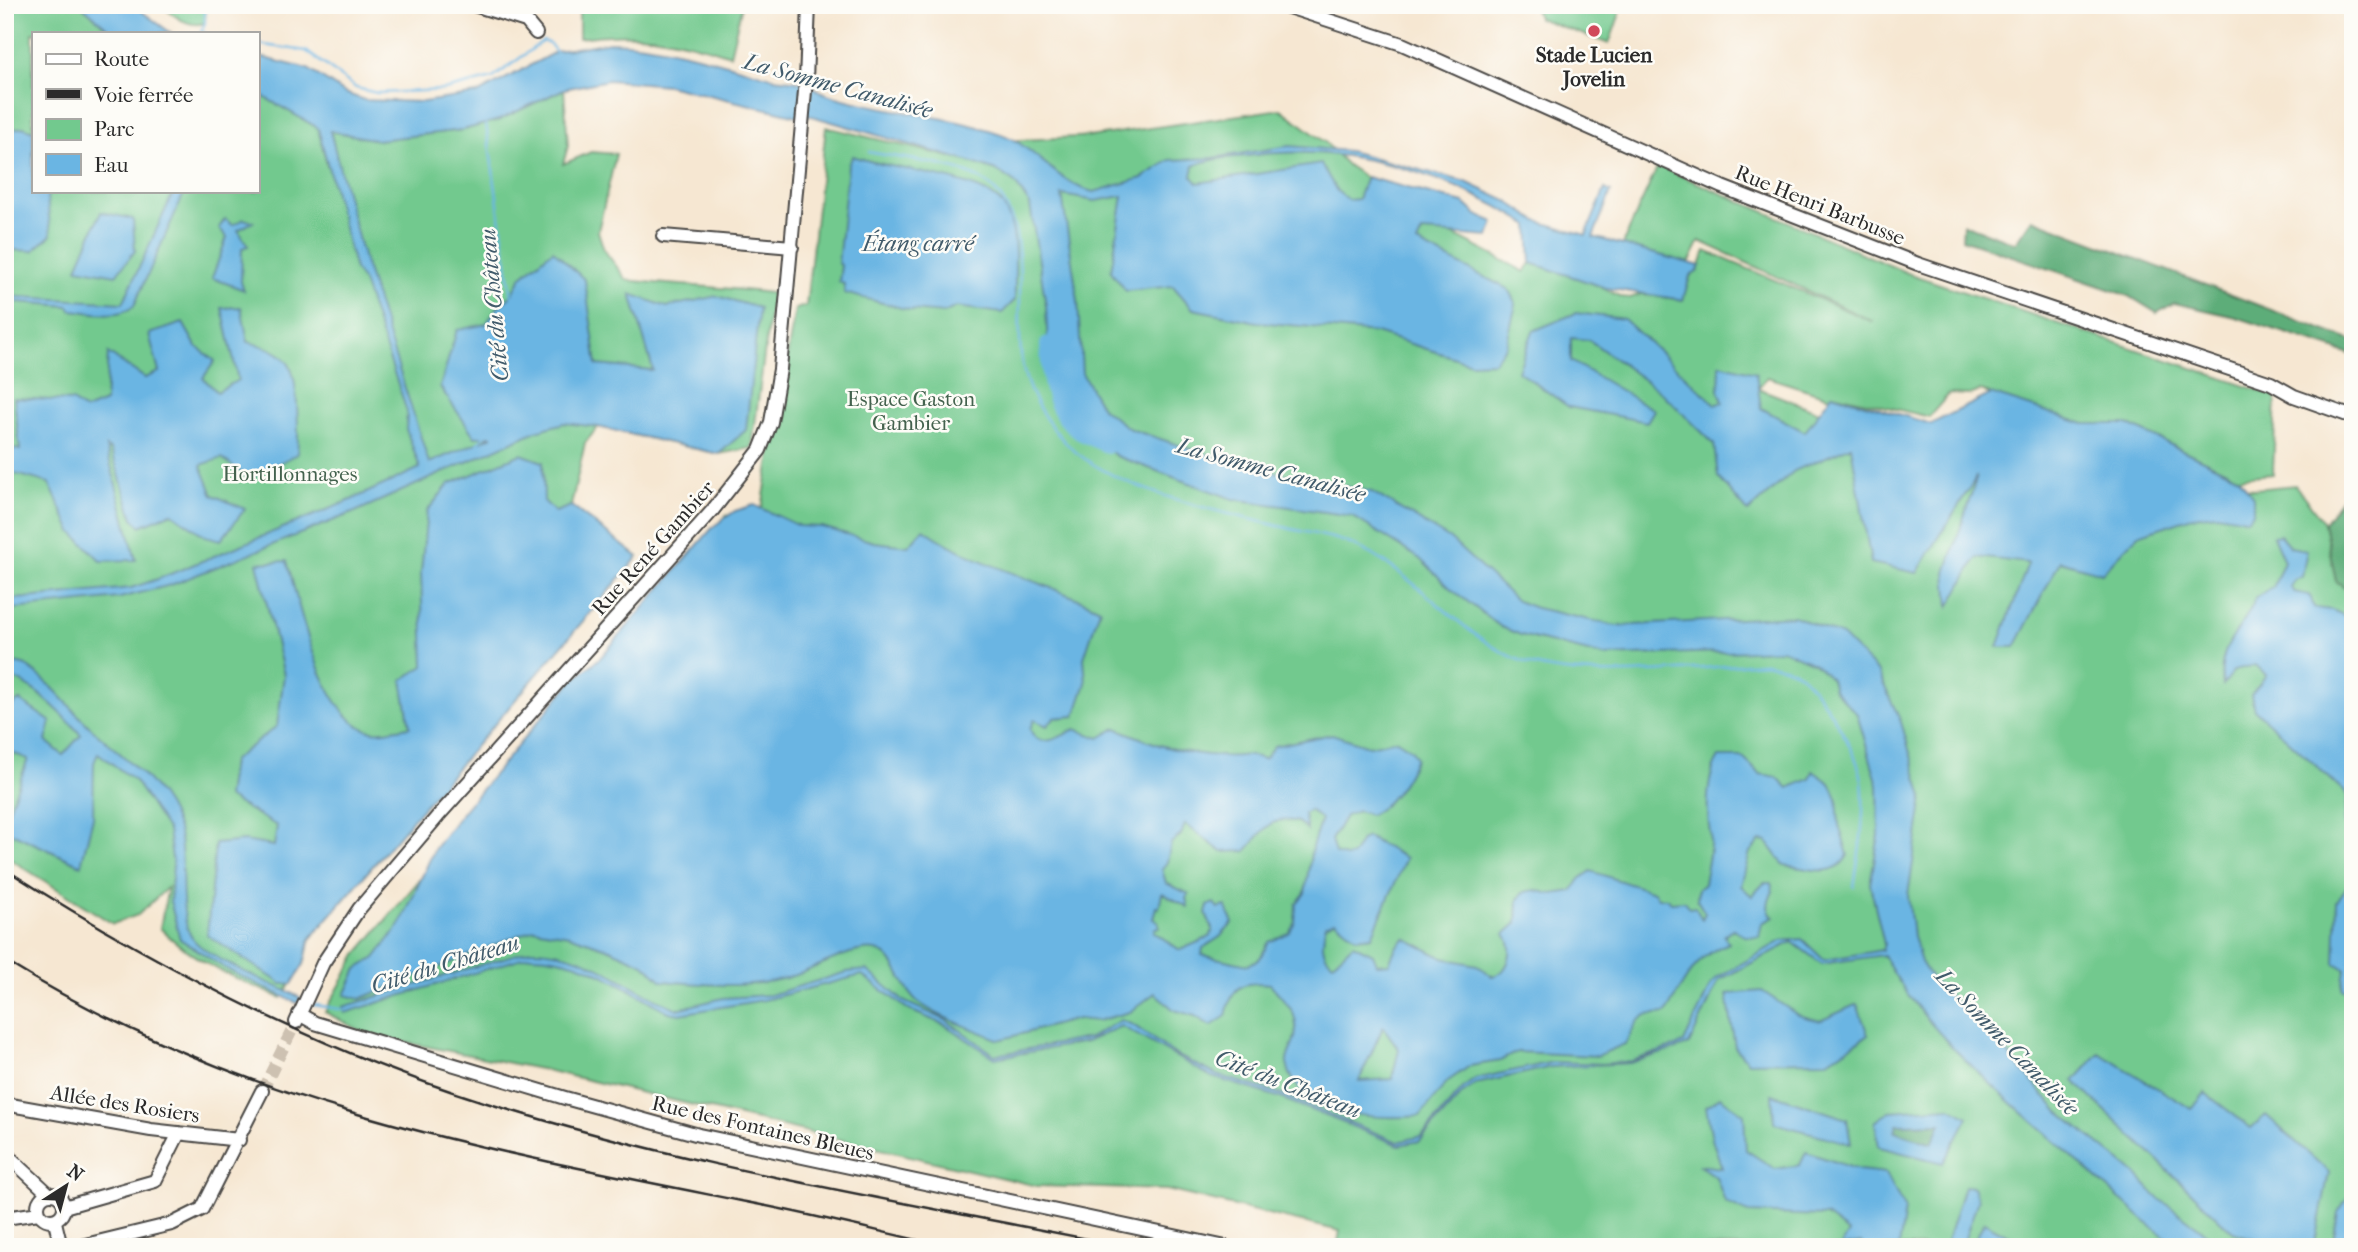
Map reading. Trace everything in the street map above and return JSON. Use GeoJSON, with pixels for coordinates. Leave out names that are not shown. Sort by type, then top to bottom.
{"type":"FeatureCollection","features":[{"type":"Feature","properties":{"kind":"street"},"geometry":{"type":"LineString","coordinates":[[474,5],[526,21],[536,33]]}},
{"type":"Feature","properties":{"kind":"street","name":"Rue René Gambier"},"geometry":{"type":"LineString","coordinates":[[297,1018],[323,963],[359,909],[447,806],[712,511],[760,450],[775,405],[792,247],[800,123],[806,80],[809,5]]}},
{"type":"Feature","properties":{"kind":"street","name":"Rue Henri Barbusse"},"geometry":{"type":"LineString","coordinates":[[1282,5],[1402,44],[1722,187],[1764,201],[1840,235],[2271,383],[2294,396],[2353,417]]}},
{"type":"Feature","properties":{"kind":"street"},"geometry":{"type":"LineString","coordinates":[[663,236],[792,247]]}},
{"type":"Feature","properties":{"kind":"street","name":"Rue des Fontaines Bleues"},"geometry":{"type":"LineString","coordinates":[[297,1018],[699,1135],[858,1171],[1226,1247]]}},
{"type":"Feature","properties":{"kind":"street"},"geometry":{"type":"LineString","coordinates":[[76,1247],[188,1219],[209,1199],[262,1091]]}},
{"type":"Feature","properties":{"kind":"street","name":"Allée des Rosiers"},"geometry":{"type":"LineString","coordinates":[[5,1104],[179,1133],[239,1140]]}},
{"type":"Feature","properties":{"kind":"street"},"geometry":{"type":"LineString","coordinates":[[61,1247],[55,1222],[64,1207],[155,1181],[179,1133]]}},
{"type":"Feature","properties":{"kind":"street"},"geometry":{"type":"LineString","coordinates":[[5,1153],[49,1194],[62,1199],[64,1207]]}},
{"type":"Feature","properties":{"kind":"street"},"geometry":{"type":"LineString","coordinates":[[49,1194],[39,1207],[39,1213],[47,1221],[55,1222]]}},
{"type":"Feature","properties":{"kind":"street"},"geometry":{"type":"LineString","coordinates":[[5,1218],[39,1213]]}},
{"type":"Feature","properties":{"kind":"green space","name":"Hortillonnages"},"geometry":{"type":"Polygon","coordinates":[[[5,5],[81,5],[112,32],[32,32],[32,192],[259,192],[259,94],[318,128],[327,165],[338,164],[330,130],[377,140],[463,130],[499,120],[564,89],[568,146],[563,164],[591,152],[616,154],[598,231],[604,250],[627,280],[778,294],[771,302],[752,448],[719,454],[598,427],[585,443],[571,506],[638,557],[310,939],[304,964],[281,998],[202,961],[160,928],[168,887],[138,915],[113,924],[5,856],[5,5]]]}},
{"type":"Feature","properties":{"kind":"green space"},"geometry":{"type":"Polygon","coordinates":[[[161,5],[206,5],[205,23],[187,22],[161,5]]]}},
{"type":"Feature","properties":{"kind":"green space"},"geometry":{"type":"Polygon","coordinates":[[[585,5],[742,5],[730,55],[656,37],[618,34],[579,38],[579,12],[585,5]]]}},
{"type":"Feature","properties":{"kind":"green space","name":"Stade Lucien Jovelin"},"geometry":{"type":"Polygon","coordinates":[[[1534,5],[1623,5],[1609,44],[1538,18],[1534,5]]]}},
{"type":"Feature","properties":{"kind":"green space","name":"Espace Gaston Gambier"},"geometry":{"type":"Polygon","coordinates":[[[1281,109],[1326,143],[1347,165],[1436,226],[1525,272],[1531,263],[1578,276],[1621,297],[1630,298],[1641,294],[1683,300],[1690,276],[1697,272],[1706,251],[1874,322],[1700,241],[1689,263],[1622,245],[1658,166],[1910,274],[2276,396],[2273,474],[2239,477],[2127,424],[2084,424],[1981,391],[1969,395],[1949,394],[1929,417],[1833,394],[1830,397],[1767,377],[1758,388],[1855,426],[2045,463],[2254,489],[2295,485],[2324,523],[2336,581],[2353,593],[2353,1247],[1337,1247],[1340,1231],[1167,1190],[1037,1186],[545,1070],[368,1035],[325,1012],[357,954],[726,516],[762,508],[795,309],[806,306],[826,127],[959,159],[985,142],[1095,136],[1281,109]]]}},
{"type":"Feature","properties":{"kind":"green space"},"geometry":{"type":"Polygon","coordinates":[[[2032,219],[2353,341],[2353,355],[2236,317],[2174,303],[2157,313],[2129,296],[1962,239],[1963,224],[2015,243],[2032,219]]]}},
{"type":"Feature","properties":{"kind":"green space"},"geometry":{"type":"Polygon","coordinates":[[[2353,483],[2353,593],[2336,581],[2324,523],[2353,483]]]}},
{"type":"Feature","properties":{"kind":"green space"},"geometry":{"type":"Polygon","coordinates":[[[1942,1123],[1933,1144],[1895,1132],[1896,1124],[1942,1123]]]}},
{"type":"Feature","properties":{"kind":"water"},"geometry":{"type":"Polygon","coordinates":[[[81,5],[133,5],[170,32],[112,32],[81,5]]]}},
{"type":"Feature","properties":{"kind":"water"},"geometry":{"type":"Polygon","coordinates":[[[610,42],[652,46],[775,78],[798,81],[826,94],[851,101],[980,127],[1013,140],[1069,182],[1094,192],[1142,178],[1170,160],[1213,158],[1289,146],[1349,151],[1466,182],[1507,201],[1537,221],[1586,235],[1605,189],[1611,192],[1593,237],[1700,266],[1697,272],[1690,276],[1683,300],[1606,288],[1531,263],[1529,225],[1464,190],[1394,166],[1357,158],[1284,153],[1206,161],[1194,166],[1192,176],[1198,183],[1321,164],[1337,191],[1348,200],[1358,199],[1366,177],[1464,203],[1477,215],[1494,222],[1489,237],[1422,232],[1417,243],[1508,289],[1516,304],[1506,346],[1494,362],[1471,363],[1376,333],[1257,322],[1193,309],[1173,286],[1126,291],[1111,271],[1123,196],[1095,201],[1062,195],[1078,301],[1082,373],[1102,408],[1130,429],[1236,464],[1372,492],[1450,539],[1517,601],[1536,608],[1616,626],[1794,616],[1842,636],[1878,672],[1901,722],[1923,797],[1908,895],[1913,936],[1921,962],[1931,978],[2005,1050],[2059,1112],[2135,1173],[2156,1196],[2224,1247],[2180,1247],[2153,1228],[1954,1049],[1915,1004],[1883,955],[1822,964],[1792,942],[1719,980],[1689,1045],[1630,1063],[1551,1067],[1476,1084],[1462,1094],[1420,1141],[1399,1145],[1278,1097],[1212,1077],[1121,1026],[1086,1042],[995,1058],[945,1025],[909,1010],[862,975],[764,1000],[680,1014],[669,1012],[585,967],[548,957],[529,956],[345,1013],[343,1007],[530,950],[550,951],[588,963],[678,1009],[723,998],[770,995],[847,972],[867,970],[903,1001],[946,1020],[995,1055],[1089,1038],[1121,1020],[1133,1025],[1176,1055],[1217,1075],[1275,1092],[1398,1142],[1422,1136],[1463,1088],[1475,1079],[1553,1062],[1603,1064],[1632,1061],[1684,1043],[1711,984],[1718,977],[1781,941],[1802,939],[1824,960],[1882,950],[1884,944],[1870,884],[1879,835],[1878,785],[1857,714],[1834,690],[1831,679],[1814,663],[1784,650],[1604,656],[1521,635],[1501,627],[1451,589],[1420,559],[1352,516],[1233,499],[1116,456],[1074,421],[1053,383],[1048,357],[1046,306],[1030,205],[1015,183],[999,172],[970,162],[808,115],[797,116],[667,85],[608,80],[564,89],[499,120],[463,130],[377,140],[330,131],[364,260],[429,463],[493,436],[475,437],[440,387],[457,330],[486,324],[498,307],[512,295],[521,277],[553,250],[585,280],[597,365],[653,370],[631,294],[667,307],[717,296],[759,308],[746,430],[719,454],[598,427],[564,423],[536,431],[355,512],[171,585],[120,598],[5,610],[5,600],[131,588],[158,579],[351,500],[420,468],[406,429],[407,412],[402,396],[363,282],[355,270],[318,128],[259,94],[259,57],[308,69],[345,93],[364,100],[423,102],[477,94],[557,51],[610,42]]]}},
{"type":"Feature","properties":{"kind":"water"},"geometry":{"type":"Polygon","coordinates":[[[23,127],[32,131],[32,192],[50,192],[47,198],[51,235],[33,251],[14,250],[5,258],[5,131],[23,127]]]}},
{"type":"Feature","properties":{"kind":"water","name":"Étang carré"},"geometry":{"type":"Polygon","coordinates":[[[853,156],[956,181],[992,195],[1003,205],[1012,226],[1015,300],[1002,313],[956,307],[944,313],[909,310],[844,293],[844,284],[839,282],[841,265],[838,264],[848,165],[853,156]]]}},
{"type":"Feature","properties":{"kind":"water"},"geometry":{"type":"Polygon","coordinates":[[[174,192],[185,192],[134,306],[128,310],[104,314],[71,310],[69,306],[5,301],[5,296],[123,303],[174,192]]]}},
{"type":"Feature","properties":{"kind":"water"},"geometry":{"type":"Polygon","coordinates":[[[101,212],[133,219],[135,251],[116,275],[77,268],[101,212]]]}},
{"type":"Feature","properties":{"kind":"water"},"geometry":{"type":"Polygon","coordinates":[[[225,219],[233,225],[244,219],[253,222],[238,230],[248,246],[242,248],[241,282],[244,290],[212,278],[227,237],[219,228],[225,219]]]}},
{"type":"Feature","properties":{"kind":"water"},"geometry":{"type":"Polygon","coordinates":[[[241,307],[248,342],[277,352],[293,373],[298,422],[297,454],[249,479],[222,458],[201,465],[213,495],[245,509],[221,540],[205,536],[172,513],[140,526],[133,518],[111,450],[106,447],[136,560],[101,561],[72,532],[49,483],[5,471],[5,447],[20,450],[14,398],[72,401],[85,410],[105,402],[108,353],[145,378],[159,372],[149,334],[183,323],[196,346],[215,361],[203,378],[217,392],[238,380],[222,308],[241,307]]]}},
{"type":"Feature","properties":{"kind":"water"},"geometry":{"type":"Polygon","coordinates":[[[1576,313],[1624,319],[1715,404],[1723,402],[1719,390],[1720,364],[1756,373],[1761,408],[1805,432],[1832,394],[1931,424],[1991,394],[2084,424],[2127,424],[2239,477],[2253,497],[2253,513],[2247,519],[2217,514],[2192,517],[2138,535],[2102,573],[2060,561],[2015,647],[1998,647],[2028,563],[1977,557],[1949,607],[1946,573],[1977,476],[1917,573],[1871,563],[1851,446],[1794,471],[1748,512],[1718,477],[1714,444],[1661,392],[1589,340],[1571,338],[1571,361],[1654,410],[1647,422],[1569,407],[1518,371],[1533,331],[1576,313]]]}},
{"type":"Feature","properties":{"kind":"water"},"geometry":{"type":"Polygon","coordinates":[[[521,454],[543,462],[544,501],[555,512],[571,506],[638,557],[310,939],[304,964],[292,984],[282,984],[207,935],[215,844],[244,841],[274,846],[277,826],[227,797],[232,761],[277,726],[284,675],[257,563],[287,561],[315,659],[340,707],[355,723],[373,731],[410,727],[402,680],[424,666],[421,573],[427,511],[449,484],[521,454]]]}},
{"type":"Feature","properties":{"kind":"water"},"geometry":{"type":"Polygon","coordinates":[[[754,505],[799,526],[822,527],[874,542],[908,546],[924,529],[988,563],[1100,609],[1084,658],[1086,683],[1075,716],[1054,718],[1047,726],[1034,720],[1030,729],[1034,736],[1044,741],[1075,729],[1099,738],[1116,728],[1155,744],[1205,755],[1251,756],[1264,759],[1274,746],[1332,734],[1369,746],[1397,740],[1412,750],[1416,758],[1403,783],[1385,805],[1370,815],[1358,811],[1345,816],[1331,840],[1335,854],[1345,857],[1352,856],[1361,840],[1367,837],[1406,858],[1372,936],[1357,938],[1335,921],[1326,925],[1323,946],[1333,963],[1353,944],[1373,954],[1377,964],[1389,963],[1396,947],[1405,938],[1443,958],[1477,965],[1492,976],[1498,974],[1509,959],[1510,946],[1505,934],[1517,923],[1518,899],[1524,892],[1535,890],[1552,894],[1572,891],[1580,879],[1591,871],[1654,892],[1658,898],[1667,898],[1671,902],[1684,901],[1689,908],[1695,907],[1702,919],[1705,913],[1697,900],[1698,889],[1704,884],[1710,839],[1708,794],[1719,757],[1742,757],[1760,774],[1777,777],[1788,788],[1810,779],[1813,771],[1830,783],[1837,798],[1839,825],[1848,855],[1836,868],[1811,870],[1784,865],[1767,842],[1760,841],[1750,852],[1741,886],[1752,896],[1764,883],[1771,883],[1773,891],[1768,908],[1774,917],[1762,923],[1759,937],[1745,936],[1733,929],[1724,936],[1729,943],[1717,948],[1699,963],[1666,1013],[1646,1015],[1638,1021],[1625,1044],[1597,1056],[1517,1052],[1500,1061],[1470,1066],[1448,1081],[1420,1116],[1362,1115],[1323,1105],[1306,1095],[1294,1082],[1287,1064],[1296,1034],[1295,1018],[1288,1004],[1270,984],[1252,984],[1239,988],[1231,998],[1226,1016],[1211,1026],[1195,1016],[1174,1010],[1155,993],[1130,1012],[1097,1021],[1077,1019],[999,1040],[925,1007],[907,989],[886,955],[871,949],[851,953],[782,979],[731,985],[697,984],[662,981],[644,964],[610,949],[569,935],[534,929],[360,999],[345,995],[357,969],[375,958],[400,925],[435,848],[459,816],[572,681],[601,657],[714,526],[735,511],[754,505]],[[1309,810],[1304,814],[1307,830],[1298,822],[1288,820],[1273,823],[1246,851],[1222,852],[1185,824],[1181,835],[1171,843],[1167,862],[1162,869],[1166,883],[1189,894],[1186,898],[1188,907],[1162,893],[1153,919],[1158,921],[1160,928],[1155,928],[1154,932],[1180,950],[1210,937],[1213,930],[1206,914],[1208,906],[1214,903],[1218,908],[1226,906],[1233,923],[1220,937],[1203,948],[1202,955],[1248,965],[1260,958],[1269,942],[1289,933],[1295,922],[1296,904],[1305,893],[1312,847],[1321,819],[1309,810]],[[1383,1027],[1359,1081],[1392,1079],[1399,1049],[1383,1027]]]}},
{"type":"Feature","properties":{"kind":"water"},"geometry":{"type":"Polygon","coordinates":[[[2280,535],[2290,547],[2307,550],[2302,577],[2294,580],[2290,587],[2294,592],[2310,595],[2314,608],[2332,610],[2353,619],[2353,832],[2344,823],[2348,795],[2254,709],[2251,695],[2266,675],[2256,665],[2234,670],[2223,685],[2223,659],[2227,648],[2256,597],[2273,588],[2284,561],[2273,536],[2280,535]]]}},
{"type":"Feature","properties":{"kind":"water"},"geometry":{"type":"Polygon","coordinates":[[[5,663],[24,665],[35,672],[88,725],[140,771],[162,797],[171,812],[181,842],[183,903],[188,929],[193,939],[227,963],[301,998],[297,1003],[228,970],[180,939],[170,901],[173,865],[168,831],[135,781],[98,753],[94,763],[93,817],[81,865],[5,830],[5,820],[28,759],[5,750],[5,711],[19,700],[51,722],[46,741],[63,755],[81,735],[36,692],[5,675],[5,663]]]}},
{"type":"Feature","properties":{"kind":"water"},"geometry":{"type":"Polygon","coordinates":[[[2353,878],[2353,989],[2342,989],[2345,969],[2335,963],[2337,901],[2353,878]]]}},
{"type":"Feature","properties":{"kind":"water"},"geometry":{"type":"Polygon","coordinates":[[[1762,991],[1798,1015],[1820,1021],[1857,1004],[1868,1035],[1828,1061],[1748,1062],[1735,1047],[1727,994],[1762,991]]]}},
{"type":"Feature","properties":{"kind":"water"},"geometry":{"type":"Polygon","coordinates":[[[2099,1053],[2192,1109],[2205,1093],[2251,1128],[2266,1115],[2329,1172],[2314,1247],[2279,1247],[2233,1232],[2074,1081],[2099,1053]]]}},
{"type":"Feature","properties":{"kind":"water"},"geometry":{"type":"Polygon","coordinates":[[[1772,1094],[1847,1119],[1851,1144],[1774,1123],[1772,1094]]]}},
{"type":"Feature","properties":{"kind":"water"},"geometry":{"type":"Polygon","coordinates":[[[1720,1097],[1744,1114],[1746,1150],[1775,1169],[1800,1165],[1806,1152],[1859,1170],[1886,1173],[1905,1210],[1899,1247],[1864,1247],[1861,1243],[1840,1247],[1849,1233],[1826,1216],[1748,1213],[1725,1202],[1716,1177],[1698,1165],[1722,1168],[1712,1139],[1706,1107],[1720,1097]]]}},
{"type":"Feature","properties":{"kind":"water"},"geometry":{"type":"Polygon","coordinates":[[[1950,1107],[1968,1117],[1943,1163],[1879,1147],[1875,1122],[1890,1111],[1950,1107]],[[1941,1123],[1897,1124],[1895,1131],[1932,1144],[1941,1123]]]}},
{"type":"Feature","properties":{"kind":"water"},"geometry":{"type":"Polygon","coordinates":[[[1964,1186],[1973,1187],[1978,1200],[1962,1247],[1945,1247],[1964,1186]]]}},
{"type":"Feature","properties":{"kind":"water"},"geometry":{"type":"Polygon","coordinates":[[[2353,1189],[2353,1247],[2332,1247],[2338,1212],[2353,1189]]]}},
{"type":"Feature","properties":{"kind":"water"},"geometry":{"type":"Polygon","coordinates":[[[1984,1222],[2019,1241],[2017,1247],[1972,1247],[1984,1222]]]}},
{"type":"Feature","properties":{"kind":"waterway"},"geometry":{"type":"LineString","coordinates":[[201,32],[205,23],[204,5]]}},
{"type":"Feature","properties":{"kind":"waterway"},"geometry":{"type":"LineString","coordinates":[[259,44],[306,51],[356,88],[377,93],[444,90],[493,78],[543,41],[550,44],[556,52]]}},
{"type":"Feature","properties":{"kind":"waterway","name":"Cité du Château"},"geometry":{"type":"LineString","coordinates":[[486,124],[512,297]]}},
{"type":"Feature","properties":{"kind":"waterway"},"geometry":{"type":"LineString","coordinates":[[869,152],[961,171],[994,190],[1008,210],[1016,235],[1020,347],[1030,391],[1052,427],[1065,442],[1085,459],[1111,474],[1171,498],[1348,543],[1395,570],[1481,639],[1503,653],[1527,663],[1552,669],[1612,673],[1765,663],[1796,672],[1826,706],[1859,768],[1863,807],[1854,887]]}},
{"type":"Feature","properties":{"kind":"waterway"},"geometry":{"type":"LineString","coordinates":[[5,301],[16,301]]}},
{"type":"Feature","properties":{"kind":"waterway","name":"La Somme Canalisée"},"geometry":{"type":"LineString","coordinates":[[1049,345],[1054,391],[1063,412],[1081,431],[1108,444]]}},
{"type":"Feature","properties":{"kind":"waterway","name":"Cité du Château"},"geometry":{"type":"LineString","coordinates":[[476,445],[486,434]]}},
{"type":"Feature","properties":{"kind":"waterway","name":"Cité du Château"},"geometry":{"type":"LineString","coordinates":[[309,1004],[345,1010]]}},
{"type":"Feature","properties":{"kind":"tunnel"},"geometry":{"type":"LineString","coordinates":[[262,1091],[296,1022]]}},
{"type":"Feature","properties":{"kind":"railway"},"geometry":{"type":"LineString","coordinates":[[5,869],[111,934],[277,1021],[392,1070],[450,1091],[533,1117],[701,1161],[1128,1247]]}},
{"type":"Feature","properties":{"kind":"railway"},"geometry":{"type":"LineString","coordinates":[[5,961],[93,1011],[183,1052],[273,1087],[364,1116],[457,1141],[797,1212],[948,1247]]}},
{"type":"Feature","properties":{"kind":"place","name":"Stade Lucien Jovelin"},"geometry":{"type":"Point","coordinates":[1594,31]}}]}
